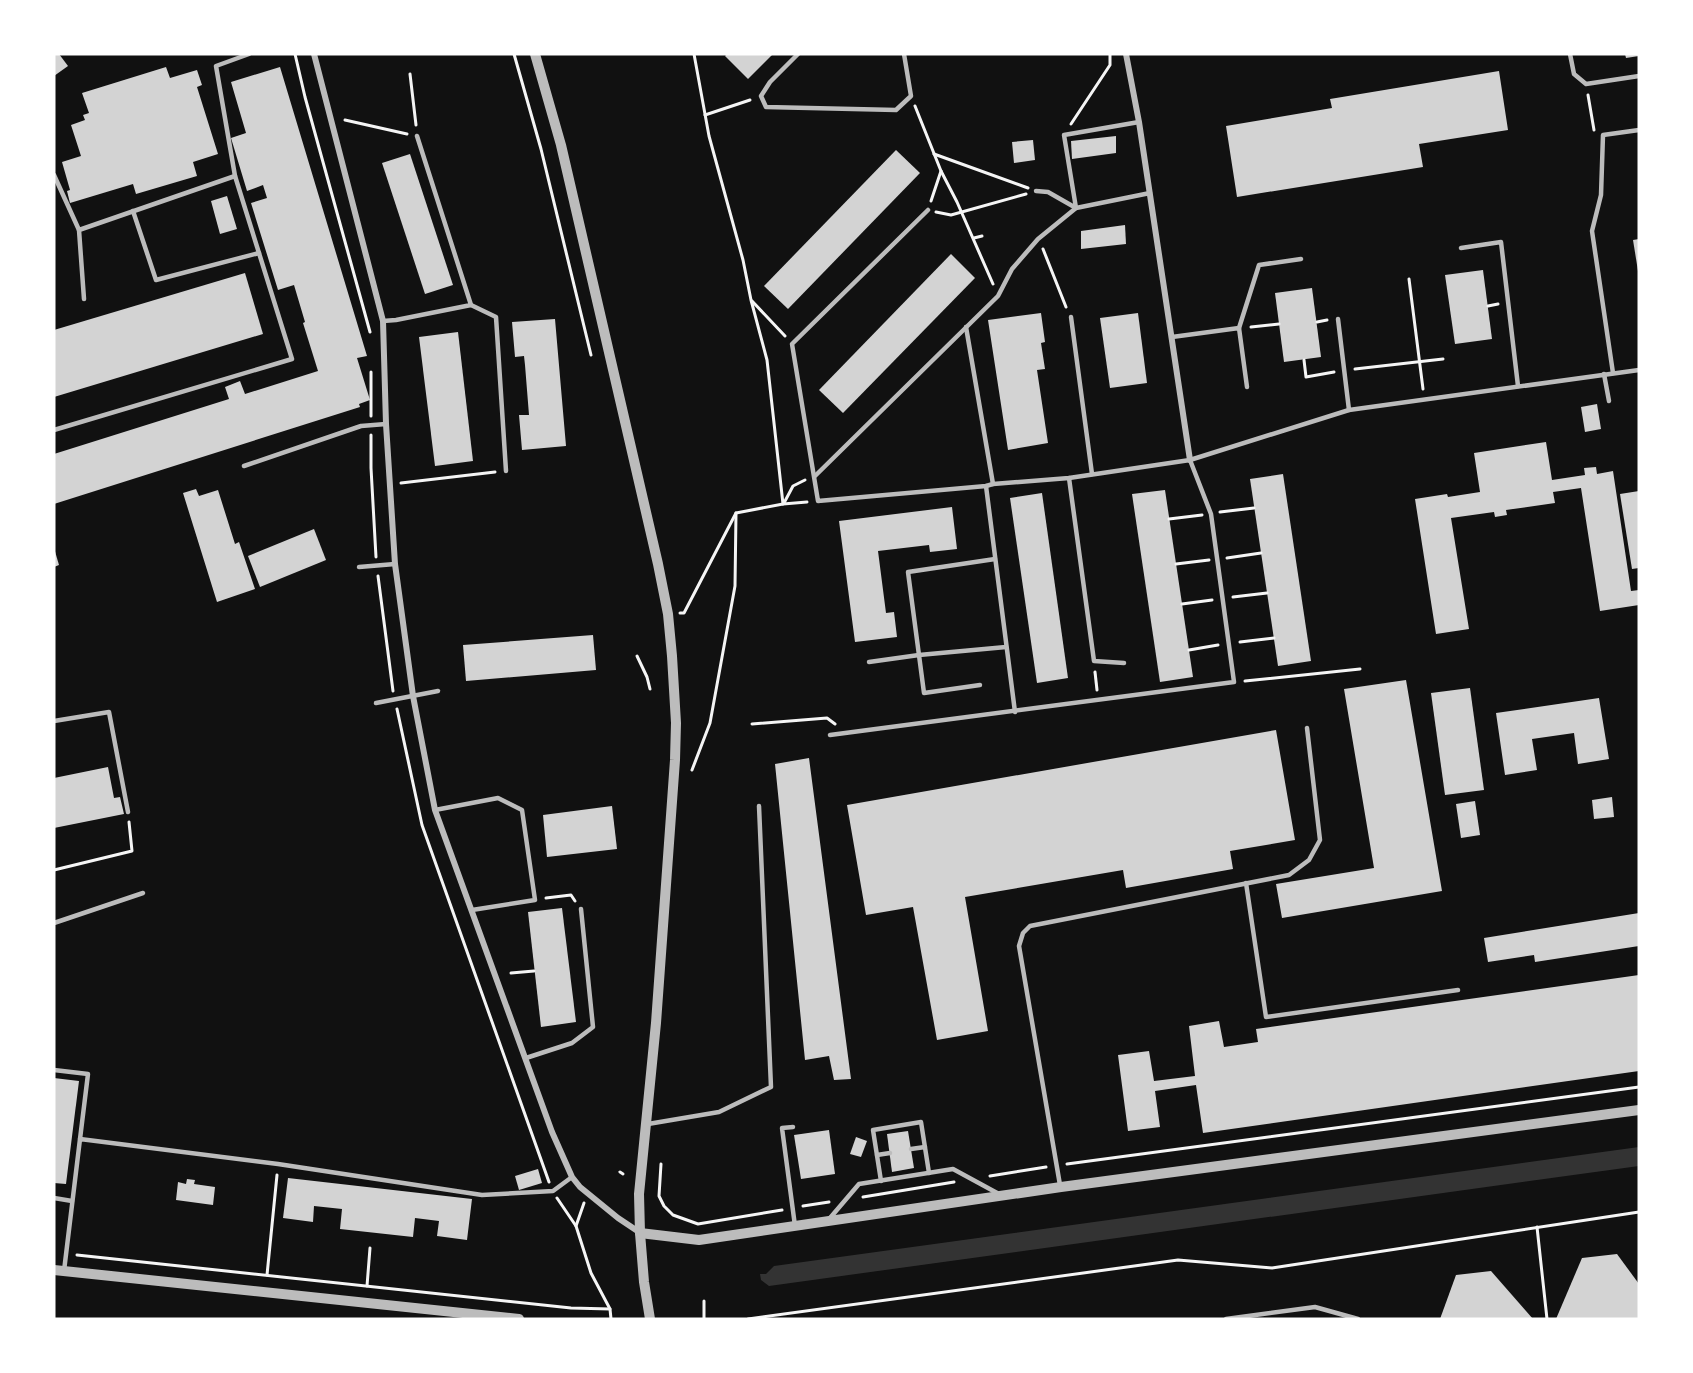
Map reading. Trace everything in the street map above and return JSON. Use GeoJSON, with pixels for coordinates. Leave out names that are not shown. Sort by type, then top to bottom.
{"type":"FeatureCollection","features":[{"type":"Feature","properties":{"kind":"street"},"geometry":{"type":"LineString","coordinates":[[314,54],[383,321],[386,424],[395,564],[413,696],[435,810],[552,1132],[572,1177],[588,1195],[640,1233],[699,1240],[1060,1187],[1639,1110]]}},
{"type":"Feature","properties":{"kind":"street"},"geometry":{"type":"LineString","coordinates":[[535,54],[561,145],[658,564],[666,604],[672,656],[676,723],[671,822],[656,1023],[639,1194],[644,1282],[650,1319]]}},
{"type":"Feature","properties":{"kind":"street"},"geometry":{"type":"LineString","coordinates":[[1126,54],[1139,122],[1191,460]]}},
{"type":"Feature","properties":{"kind":"street"},"geometry":{"type":"LineString","coordinates":[[59,1270],[519,1319]]}},
{"type":"Feature","properties":{"kind":"lane"},"geometry":{"type":"LineString","coordinates":[[54,430],[292,359],[235,176],[216,66],[249,54]]}},
{"type":"Feature","properties":{"kind":"lane"},"geometry":{"type":"LineString","coordinates":[[798,54],[770,82],[761,96],[766,107],[896,110],[911,96],[904,54]]}},
{"type":"Feature","properties":{"kind":"lane"},"geometry":{"type":"LineString","coordinates":[[1570,54],[1574,74],[1586,84],[1639,76]]}},
{"type":"Feature","properties":{"kind":"lane"},"geometry":{"type":"LineString","coordinates":[[1076,208],[1064,135],[1139,122]]}},
{"type":"Feature","properties":{"kind":"lane"},"geometry":{"type":"LineString","coordinates":[[1613,373],[1592,231],[1601,195],[1603,135],[1639,130]]}},
{"type":"Feature","properties":{"kind":"lane"},"geometry":{"type":"LineString","coordinates":[[417,136],[471,304]]}},
{"type":"Feature","properties":{"kind":"lane"},"geometry":{"type":"LineString","coordinates":[[54,175],[79,230],[84,298]]}},
{"type":"Feature","properties":{"kind":"lane"},"geometry":{"type":"LineString","coordinates":[[79,230],[235,176]]}},
{"type":"Feature","properties":{"kind":"lane"},"geometry":{"type":"LineString","coordinates":[[1036,191],[1048,192],[1076,208]]}},
{"type":"Feature","properties":{"kind":"lane"},"geometry":{"type":"LineString","coordinates":[[814,476],[999,296],[1012,269],[1038,239],[1076,208],[1150,194]]}},
{"type":"Feature","properties":{"kind":"lane"},"geometry":{"type":"LineString","coordinates":[[928,210],[792,344],[818,501],[1069,478],[1191,460],[1349,410],[1639,369]]}},
{"type":"Feature","properties":{"kind":"lane"},"geometry":{"type":"LineString","coordinates":[[133,211],[156,280],[259,254]]}},
{"type":"Feature","properties":{"kind":"lane"},"geometry":{"type":"LineString","coordinates":[[1461,248],[1502,243],[1518,386]]}},
{"type":"Feature","properties":{"kind":"lane"},"geometry":{"type":"LineString","coordinates":[[1247,387],[1239,328],[1260,265],[1301,259]]}},
{"type":"Feature","properties":{"kind":"lane"},"geometry":{"type":"LineString","coordinates":[[383,321],[471,304],[496,317],[506,471]]}},
{"type":"Feature","properties":{"kind":"lane"},"geometry":{"type":"LineString","coordinates":[[1071,318],[1092,474]]}},
{"type":"Feature","properties":{"kind":"lane"},"geometry":{"type":"LineString","coordinates":[[1338,319],[1349,410]]}},
{"type":"Feature","properties":{"kind":"lane"},"geometry":{"type":"LineString","coordinates":[[966,327],[993,484]]}},
{"type":"Feature","properties":{"kind":"lane"},"geometry":{"type":"LineString","coordinates":[[1172,337],[1239,328]]}},
{"type":"Feature","properties":{"kind":"lane"},"geometry":{"type":"LineString","coordinates":[[1604,374],[1609,401]]}},
{"type":"Feature","properties":{"kind":"lane"},"geometry":{"type":"LineString","coordinates":[[244,466],[361,426],[386,424]]}},
{"type":"Feature","properties":{"kind":"lane"},"geometry":{"type":"LineString","coordinates":[[830,735],[1234,682],[1211,514],[1191,460]]}},
{"type":"Feature","properties":{"kind":"lane"},"geometry":{"type":"LineString","coordinates":[[1069,478],[1094,661],[1124,663]]}},
{"type":"Feature","properties":{"kind":"lane"},"geometry":{"type":"LineString","coordinates":[[986,486],[1015,712]]}},
{"type":"Feature","properties":{"kind":"lane"},"geometry":{"type":"LineString","coordinates":[[980,685],[924,693],[908,572],[994,559]]}},
{"type":"Feature","properties":{"kind":"lane"},"geometry":{"type":"LineString","coordinates":[[359,567],[395,564]]}},
{"type":"Feature","properties":{"kind":"lane"},"geometry":{"type":"LineString","coordinates":[[869,662],[1006,647]]}},
{"type":"Feature","properties":{"kind":"lane"},"geometry":{"type":"LineString","coordinates":[[376,703],[438,691]]}},
{"type":"Feature","properties":{"kind":"lane"},"geometry":{"type":"LineString","coordinates":[[54,721],[109,712],[128,812]]}},
{"type":"Feature","properties":{"kind":"lane"},"geometry":{"type":"LineString","coordinates":[[1060,1187],[1019,945],[1023,933],[1030,926],[1289,875],[1309,860],[1320,840],[1307,728]]}},
{"type":"Feature","properties":{"kind":"lane"},"geometry":{"type":"LineString","coordinates":[[435,810],[498,798],[522,810],[535,900],[472,910]]}},
{"type":"Feature","properties":{"kind":"lane"},"geometry":{"type":"LineString","coordinates":[[645,1124],[719,1112],[771,1087],[759,806]]}},
{"type":"Feature","properties":{"kind":"lane"},"geometry":{"type":"LineString","coordinates":[[1246,883],[1266,1017],[1458,990]]}},
{"type":"Feature","properties":{"kind":"lane"},"geometry":{"type":"LineString","coordinates":[[54,923],[143,893]]}},
{"type":"Feature","properties":{"kind":"lane"},"geometry":{"type":"LineString","coordinates":[[526,1058],[572,1043],[593,1027],[580,909]]}},
{"type":"Feature","properties":{"kind":"lane"},"geometry":{"type":"LineString","coordinates":[[54,1070],[88,1074],[66,1254],[59,1270]]}},
{"type":"Feature","properties":{"kind":"lane"},"geometry":{"type":"LineString","coordinates":[[881,1181],[873,1130],[921,1122],[929,1173]]}},
{"type":"Feature","properties":{"kind":"lane"},"geometry":{"type":"LineString","coordinates":[[792,1127],[782,1128],[795,1226]]}},
{"type":"Feature","properties":{"kind":"lane"},"geometry":{"type":"LineString","coordinates":[[80,1139],[278,1164],[482,1195],[553,1191],[572,1177]]}},
{"type":"Feature","properties":{"kind":"lane"},"geometry":{"type":"LineString","coordinates":[[911,1149],[925,1147]]}},
{"type":"Feature","properties":{"kind":"lane"},"geometry":{"type":"LineString","coordinates":[[877,1155],[890,1153]]}},
{"type":"Feature","properties":{"kind":"lane"},"geometry":{"type":"LineString","coordinates":[[827,1221],[859,1184],[953,1169],[1001,1196]]}},
{"type":"Feature","properties":{"kind":"lane"},"geometry":{"type":"LineString","coordinates":[[54,1198],[72,1201]]}},
{"type":"Feature","properties":{"kind":"lane"},"geometry":{"type":"LineString","coordinates":[[1226,1319],[1315,1307],[1359,1319]]}},
{"type":"Feature","properties":{"kind":"path"},"geometry":{"type":"LineString","coordinates":[[514,54],[541,149],[591,355]]}},
{"type":"Feature","properties":{"kind":"path"},"geometry":{"type":"LineString","coordinates":[[694,54],[709,136],[743,260],[767,360],[783,504]]}},
{"type":"Feature","properties":{"kind":"path"},"geometry":{"type":"LineString","coordinates":[[1064,135],[1110,65],[1110,54]]}},
{"type":"Feature","properties":{"kind":"path"},"geometry":{"type":"LineString","coordinates":[[345,120],[417,136],[410,74]]}},
{"type":"Feature","properties":{"kind":"path"},"geometry":{"type":"LineString","coordinates":[[1586,84],[1595,135],[1603,135]]}},
{"type":"Feature","properties":{"kind":"path"},"geometry":{"type":"LineString","coordinates":[[705,115],[761,96]]}},
{"type":"Feature","properties":{"kind":"path"},"geometry":{"type":"LineString","coordinates":[[911,96],[941,171],[999,296]]}},
{"type":"Feature","properties":{"kind":"path"},"geometry":{"type":"LineString","coordinates":[[934,154],[1026,187]]}},
{"type":"Feature","properties":{"kind":"path"},"geometry":{"type":"LineString","coordinates":[[941,171],[928,210],[951,215],[1036,191]]}},
{"type":"Feature","properties":{"kind":"path"},"geometry":{"type":"LineString","coordinates":[[993,203],[994,208]]}},
{"type":"Feature","properties":{"kind":"path"},"geometry":{"type":"LineString","coordinates":[[974,238],[982,236]]}},
{"type":"Feature","properties":{"kind":"path"},"geometry":{"type":"LineString","coordinates":[[1038,239],[1071,318]]}},
{"type":"Feature","properties":{"kind":"path"},"geometry":{"type":"LineString","coordinates":[[1409,279],[1425,399]]}},
{"type":"Feature","properties":{"kind":"path"},"geometry":{"type":"LineString","coordinates":[[751,300],[792,344]]}},
{"type":"Feature","properties":{"kind":"path"},"geometry":{"type":"LineString","coordinates":[[1239,328],[1279,324]]}},
{"type":"Feature","properties":{"kind":"path"},"geometry":{"type":"LineString","coordinates":[[1304,360],[1306,376],[1443,358]]}},
{"type":"Feature","properties":{"kind":"path"},"geometry":{"type":"LineString","coordinates":[[401,483],[506,471]]}},
{"type":"Feature","properties":{"kind":"path"},"geometry":{"type":"LineString","coordinates":[[783,504],[793,486],[814,476]]}},
{"type":"Feature","properties":{"kind":"path"},"geometry":{"type":"LineString","coordinates":[[736,513],[783,504],[818,501]]}},
{"type":"Feature","properties":{"kind":"path"},"geometry":{"type":"LineString","coordinates":[[684,613],[736,513]]}},
{"type":"Feature","properties":{"kind":"path"},"geometry":{"type":"LineString","coordinates":[[692,770],[710,723],[735,586],[736,513]]}},
{"type":"Feature","properties":{"kind":"path"},"geometry":{"type":"LineString","coordinates":[[637,656],[650,689]]}},
{"type":"Feature","properties":{"kind":"path"},"geometry":{"type":"LineString","coordinates":[[1094,661],[1099,700]]}},
{"type":"Feature","properties":{"kind":"path"},"geometry":{"type":"LineString","coordinates":[[1234,682],[1360,669]]}},
{"type":"Feature","properties":{"kind":"path"},"geometry":{"type":"LineString","coordinates":[[752,724],[827,718]]}},
{"type":"Feature","properties":{"kind":"path"},"geometry":{"type":"LineString","coordinates":[[54,870],[132,851],[128,812]]}},
{"type":"Feature","properties":{"kind":"path"},"geometry":{"type":"LineString","coordinates":[[535,900],[571,895]]}},
{"type":"Feature","properties":{"kind":"path"},"geometry":{"type":"LineString","coordinates":[[511,973],[534,971]]}},
{"type":"Feature","properties":{"kind":"path"},"geometry":{"type":"LineString","coordinates":[[1058,1165],[1639,1087]]}},
{"type":"Feature","properties":{"kind":"path"},"geometry":{"type":"LineString","coordinates":[[267,1275],[278,1164]]}},
{"type":"Feature","properties":{"kind":"path"},"geometry":{"type":"LineString","coordinates":[[748,1319],[1178,1260],[1272,1268],[1639,1212]]}},
{"type":"Feature","properties":{"kind":"path"},"geometry":{"type":"LineString","coordinates":[[1537,1227],[1546,1319]]}},
{"type":"Feature","properties":{"kind":"path"},"geometry":{"type":"LineString","coordinates":[[367,1286],[370,1248]]}},
{"type":"Feature","properties":{"kind":"path"},"geometry":{"type":"LineString","coordinates":[[66,1254],[571,1308],[610,1309]]}},
{"type":"Feature","properties":{"kind":"path"},"geometry":{"type":"LineString","coordinates":[[704,1301],[704,1319]]}},
{"type":"Feature","properties":{"kind":"shaded area"},"geometry":{"type":"Polygon","coordinates":[[[1639,1147],[1639,1166],[769,1286],[761,1280],[760,1274],[766,1274],[774,1266],[1639,1147]]]}},
{"type":"Feature","properties":{"kind":"building"},"geometry":{"type":"Polygon","coordinates":[[[54,54],[59,54],[68,66],[54,76],[54,54]]]}},
{"type":"Feature","properties":{"kind":"building"},"geometry":{"type":"Polygon","coordinates":[[[727,54],[773,54],[748,79],[725,56],[727,54]]]}},
{"type":"Feature","properties":{"kind":"building"},"geometry":{"type":"Polygon","coordinates":[[[1625,54],[1639,54],[1639,56],[1626,58],[1625,54]]]}},
{"type":"Feature","properties":{"kind":"building"},"geometry":{"type":"Polygon","coordinates":[[[166,67],[170,78],[197,70],[202,85],[197,87],[218,154],[193,162],[197,176],[136,194],[133,184],[70,203],[67,191],[70,190],[62,162],[81,156],[71,125],[85,120],[83,115],[89,113],[82,93],[166,67]]]}},
{"type":"Feature","properties":{"kind":"building"},"geometry":{"type":"Polygon","coordinates":[[[280,67],[367,356],[357,358],[370,400],[359,404],[360,407],[54,504],[54,454],[229,399],[225,387],[240,381],[245,394],[318,371],[294,285],[278,290],[251,203],[267,198],[263,185],[247,191],[231,138],[246,133],[231,82],[280,67]]]}},
{"type":"Feature","properties":{"kind":"building"},"geometry":{"type":"Polygon","coordinates":[[[1499,71],[1508,130],[1419,144],[1423,167],[1237,197],[1226,126],[1332,108],[1330,99],[1499,71]]]}},
{"type":"Feature","properties":{"kind":"building"},"geometry":{"type":"Polygon","coordinates":[[[1116,136],[1116,153],[1072,159],[1071,141],[1116,136]]]}},
{"type":"Feature","properties":{"kind":"building"},"geometry":{"type":"Polygon","coordinates":[[[1033,140],[1035,160],[1014,163],[1012,142],[1033,140]]]}},
{"type":"Feature","properties":{"kind":"building"},"geometry":{"type":"Polygon","coordinates":[[[896,150],[920,173],[788,309],[764,286],[896,150]]]}},
{"type":"Feature","properties":{"kind":"building"},"geometry":{"type":"Polygon","coordinates":[[[410,154],[453,285],[425,294],[382,163],[410,154]]]}},
{"type":"Feature","properties":{"kind":"building"},"geometry":{"type":"Polygon","coordinates":[[[227,196],[237,229],[220,234],[211,201],[227,196]]]}},
{"type":"Feature","properties":{"kind":"building"},"geometry":{"type":"Polygon","coordinates":[[[1125,225],[1126,244],[1081,249],[1081,231],[1125,225]]]}},
{"type":"Feature","properties":{"kind":"building"},"geometry":{"type":"Polygon","coordinates":[[[1639,239],[1639,271],[1638,271],[1633,240],[1639,239]]]}},
{"type":"Feature","properties":{"kind":"building"},"geometry":{"type":"Polygon","coordinates":[[[951,254],[975,278],[843,413],[819,390],[951,254]]]}},
{"type":"Feature","properties":{"kind":"building"},"geometry":{"type":"Polygon","coordinates":[[[1483,270],[1492,339],[1455,344],[1445,275],[1483,270]]]}},
{"type":"Feature","properties":{"kind":"building"},"geometry":{"type":"Polygon","coordinates":[[[245,273],[263,334],[54,397],[54,330],[245,273]]]}},
{"type":"Feature","properties":{"kind":"building"},"geometry":{"type":"Polygon","coordinates":[[[1312,288],[1321,357],[1284,362],[1275,293],[1312,288]]]}},
{"type":"Feature","properties":{"kind":"building"},"geometry":{"type":"Polygon","coordinates":[[[1041,313],[1045,342],[1041,343],[1045,369],[1037,370],[1048,443],[1008,450],[988,320],[1041,313]]]}},
{"type":"Feature","properties":{"kind":"building"},"geometry":{"type":"Polygon","coordinates":[[[1138,313],[1147,383],[1110,388],[1100,318],[1138,313]]]}},
{"type":"Feature","properties":{"kind":"building"},"geometry":{"type":"Polygon","coordinates":[[[555,319],[566,446],[522,450],[519,415],[529,415],[524,356],[515,357],[512,322],[555,319]]]}},
{"type":"Feature","properties":{"kind":"building"},"geometry":{"type":"Polygon","coordinates":[[[458,332],[473,461],[435,466],[419,337],[458,332]]]}},
{"type":"Feature","properties":{"kind":"building"},"geometry":{"type":"Polygon","coordinates":[[[1597,404],[1601,429],[1585,432],[1581,407],[1597,404]]]}},
{"type":"Feature","properties":{"kind":"building"},"geometry":{"type":"Polygon","coordinates":[[[1546,442],[1552,480],[1585,475],[1584,468],[1596,467],[1597,474],[1613,471],[1631,591],[1639,590],[1639,605],[1600,611],[1581,488],[1553,492],[1555,503],[1506,510],[1507,515],[1495,517],[1494,512],[1451,518],[1469,629],[1436,634],[1415,499],[1480,492],[1474,453],[1546,442]]]}},
{"type":"Feature","properties":{"kind":"building"},"geometry":{"type":"Polygon","coordinates":[[[1283,474],[1311,661],[1278,666],[1250,479],[1283,474]]]}},
{"type":"Feature","properties":{"kind":"building"},"geometry":{"type":"Polygon","coordinates":[[[196,489],[199,496],[218,490],[235,544],[239,542],[255,589],[217,602],[183,493],[196,489]]]}},
{"type":"Feature","properties":{"kind":"building"},"geometry":{"type":"Polygon","coordinates":[[[1165,490],[1193,677],[1160,682],[1132,494],[1165,490]]]}},
{"type":"Feature","properties":{"kind":"building"},"geometry":{"type":"Polygon","coordinates":[[[1639,491],[1639,568],[1632,569],[1620,494],[1639,491]]]}},
{"type":"Feature","properties":{"kind":"building"},"geometry":{"type":"Polygon","coordinates":[[[1042,493],[1068,678],[1037,683],[1010,498],[1042,493]]]}},
{"type":"Feature","properties":{"kind":"building"},"geometry":{"type":"Polygon","coordinates":[[[952,507],[957,549],[930,552],[929,545],[878,551],[886,613],[894,612],[897,637],[855,642],[839,521],[952,507]]]}},
{"type":"Feature","properties":{"kind":"building"},"geometry":{"type":"Polygon","coordinates":[[[314,529],[326,560],[260,587],[248,556],[314,529]]]}},
{"type":"Feature","properties":{"kind":"building"},"geometry":{"type":"Polygon","coordinates":[[[54,548],[59,565],[54,567],[54,548]]]}},
{"type":"Feature","properties":{"kind":"building"},"geometry":{"type":"Polygon","coordinates":[[[593,635],[596,670],[466,681],[463,645],[593,635]]]}},
{"type":"Feature","properties":{"kind":"building"},"geometry":{"type":"Polygon","coordinates":[[[1406,680],[1442,891],[1282,918],[1276,884],[1374,868],[1344,689],[1406,680]]]}},
{"type":"Feature","properties":{"kind":"building"},"geometry":{"type":"Polygon","coordinates":[[[1470,688],[1484,790],[1445,795],[1431,693],[1470,688]]]}},
{"type":"Feature","properties":{"kind":"building"},"geometry":{"type":"Polygon","coordinates":[[[1599,698],[1609,759],[1578,764],[1574,733],[1532,739],[1537,770],[1505,775],[1496,713],[1599,698]]]}},
{"type":"Feature","properties":{"kind":"building"},"geometry":{"type":"Polygon","coordinates":[[[1276,730],[1295,840],[1230,851],[1233,869],[1126,888],[1123,870],[965,897],[988,1031],[937,1040],[913,907],[866,915],[847,805],[1276,730]]]}},
{"type":"Feature","properties":{"kind":"building"},"geometry":{"type":"Polygon","coordinates":[[[809,758],[851,1079],[834,1080],[829,1056],[805,1060],[775,764],[809,758]]]}},
{"type":"Feature","properties":{"kind":"building"},"geometry":{"type":"Polygon","coordinates":[[[108,767],[114,798],[120,797],[124,814],[54,828],[54,778],[108,767]]]}},
{"type":"Feature","properties":{"kind":"building"},"geometry":{"type":"Polygon","coordinates":[[[1612,797],[1614,817],[1594,819],[1592,800],[1612,797]]]}},
{"type":"Feature","properties":{"kind":"building"},"geometry":{"type":"Polygon","coordinates":[[[1475,801],[1480,835],[1461,838],[1456,804],[1475,801]]]}},
{"type":"Feature","properties":{"kind":"building"},"geometry":{"type":"Polygon","coordinates":[[[612,806],[617,849],[547,857],[543,815],[612,806]]]}},
{"type":"Feature","properties":{"kind":"building"},"geometry":{"type":"Polygon","coordinates":[[[562,908],[576,1022],[541,1027],[528,912],[562,908]]]}},
{"type":"Feature","properties":{"kind":"building"},"geometry":{"type":"Polygon","coordinates":[[[1639,913],[1639,946],[1535,962],[1534,955],[1488,962],[1484,938],[1639,913]]]}},
{"type":"Feature","properties":{"kind":"building"},"geometry":{"type":"Polygon","coordinates":[[[1639,975],[1639,1071],[1203,1133],[1196,1085],[1155,1091],[1160,1127],[1128,1131],[1118,1055],[1149,1051],[1154,1081],[1195,1076],[1189,1026],[1219,1021],[1224,1047],[1258,1042],[1256,1029],[1639,975]]]}},
{"type":"Feature","properties":{"kind":"building"},"geometry":{"type":"Polygon","coordinates":[[[54,1078],[79,1081],[66,1184],[54,1183],[54,1078]]]}},
{"type":"Feature","properties":{"kind":"building"},"geometry":{"type":"Polygon","coordinates":[[[829,1130],[835,1174],[801,1179],[794,1135],[829,1130]]]}},
{"type":"Feature","properties":{"kind":"building"},"geometry":{"type":"Polygon","coordinates":[[[908,1131],[914,1168],[892,1172],[887,1134],[908,1131]]]}},
{"type":"Feature","properties":{"kind":"building"},"geometry":{"type":"Polygon","coordinates":[[[856,1137],[867,1141],[861,1157],[850,1154],[856,1137]]]}},
{"type":"Feature","properties":{"kind":"building"},"geometry":{"type":"Polygon","coordinates":[[[538,1169],[542,1183],[519,1190],[515,1176],[538,1169]]]}},
{"type":"Feature","properties":{"kind":"building"},"geometry":{"type":"Polygon","coordinates":[[[288,1178],[472,1199],[467,1240],[437,1236],[439,1221],[415,1218],[413,1237],[340,1229],[342,1209],[314,1206],[313,1222],[283,1218],[288,1178]]]}},
{"type":"Feature","properties":{"kind":"building"},"geometry":{"type":"Polygon","coordinates":[[[187,1179],[195,1180],[194,1184],[215,1187],[213,1205],[176,1200],[178,1182],[186,1184],[187,1179]]]}},
{"type":"Feature","properties":{"kind":"building"},"geometry":{"type":"Polygon","coordinates":[[[1617,1254],[1639,1284],[1639,1319],[1556,1319],[1582,1258],[1617,1254]]]}},
{"type":"Feature","properties":{"kind":"building"},"geometry":{"type":"Polygon","coordinates":[[[1491,1271],[1533,1319],[1440,1319],[1456,1275],[1491,1271]]]}}]}
